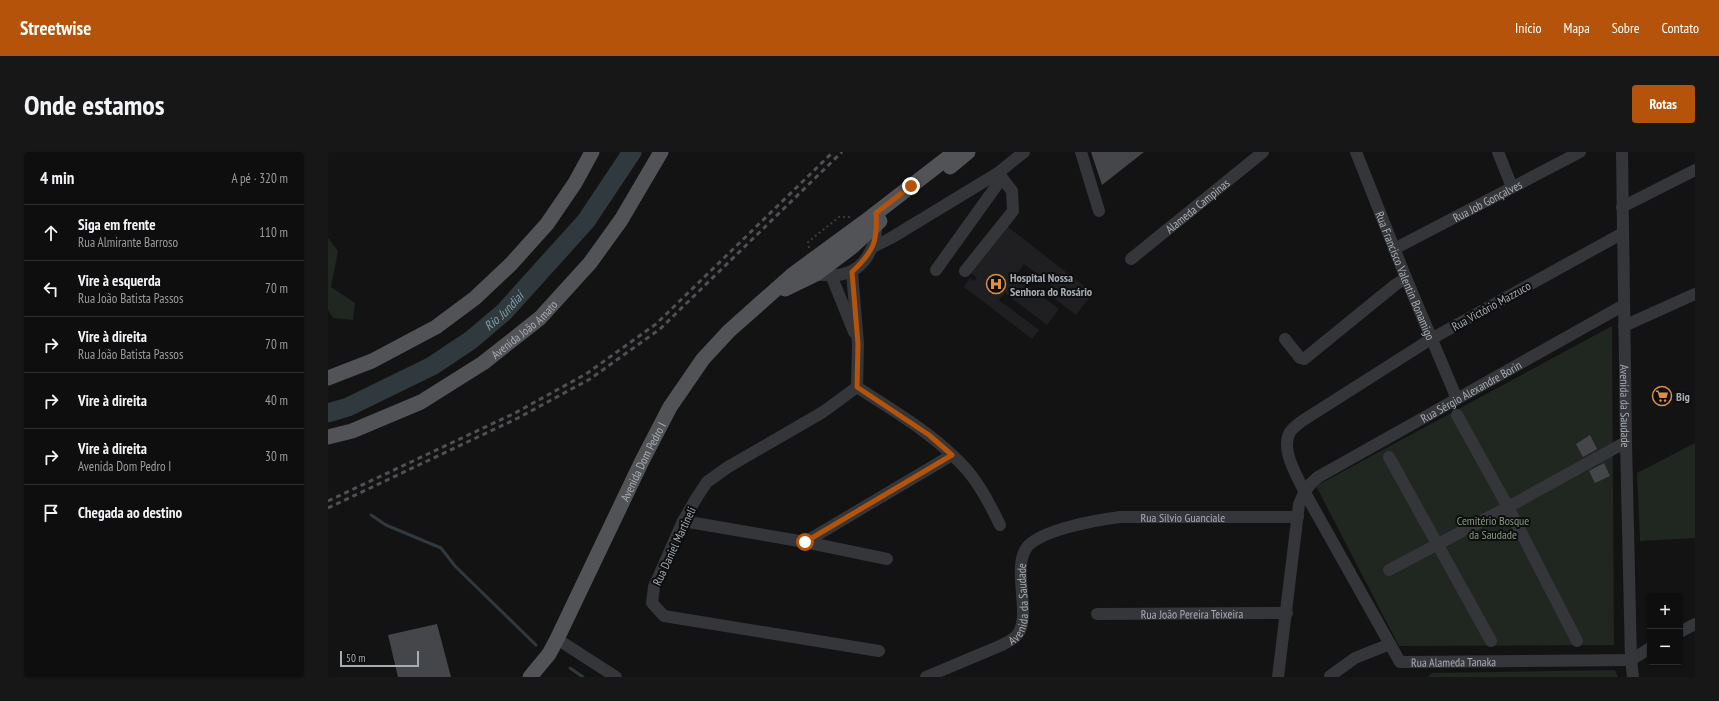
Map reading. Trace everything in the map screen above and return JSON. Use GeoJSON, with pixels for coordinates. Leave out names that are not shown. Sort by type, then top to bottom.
{"type":"FeatureCollection","features":[{"type":"Feature","properties":{"kind":"main road"},"geometry":{"type":"LineString","coordinates":[[328,378],[379,357],[436,327],[475,298],[511,264],[547,224],[575,183],[592,152]]}},
{"type":"Feature","properties":{"kind":"main road","name":"Avenida João Amato"},"geometry":{"type":"LineString","coordinates":[[328,437],[352,431],[421,402],[483,363],[540,318],[590,263],[621,220],[661,152]]}},
{"type":"Feature","properties":{"kind":"main road","name":"Avenida Dom Pedro I"},"geometry":{"type":"LineString","coordinates":[[758,304],[823,275],[852,247],[876,218],[955,152]]}},
{"type":"Feature","properties":{"kind":"main road","name":"Avenida Dom Pedro I"},"geometry":{"type":"LineString","coordinates":[[530,677],[549,654],[557,639],[642,461],[670,407],[703,359],[729,331],[792,275],[876,218],[968,152]]}},
{"type":"Feature","properties":{"kind":"street"},"geometry":{"type":"LineString","coordinates":[[936,270],[1000,176],[1024,152]]}},
{"type":"Feature","properties":{"kind":"street"},"geometry":{"type":"LineString","coordinates":[[1081,152],[1099,211]]}},
{"type":"Feature","properties":{"kind":"street","name":"Alameda Campinas"},"geometry":{"type":"LineString","coordinates":[[1131,259],[1263,152]]}},
{"type":"Feature","properties":{"kind":"street","name":"Rua Francisco Valentin Bonamigo"},"geometry":{"type":"LineString","coordinates":[[1356,152],[1394,249],[1457,399]]}},
{"type":"Feature","properties":{"kind":"street"},"geometry":{"type":"LineString","coordinates":[[1498,152],[1512,188]]}},
{"type":"Feature","properties":{"kind":"street","name":"Rua Job Gonçalves"},"geometry":{"type":"LineString","coordinates":[[1394,249],[1580,152]]}},
{"type":"Feature","properties":{"kind":"street","name":"Avenida da Saudade"},"geometry":{"type":"LineString","coordinates":[[1622,152],[1626,442],[1631,660],[1633,677]]}},
{"type":"Feature","properties":{"kind":"street"},"geometry":{"type":"LineString","coordinates":[[1622,207],[1695,170]]}},
{"type":"Feature","properties":{"kind":"street"},"geometry":{"type":"LineString","coordinates":[[873,247],[1000,176]]}},
{"type":"Feature","properties":{"kind":"street"},"geometry":{"type":"LineString","coordinates":[[965,271],[1013,211],[1012,191],[1000,176]]}},
{"type":"Feature","properties":{"kind":"street"},"geometry":{"type":"LineString","coordinates":[[792,275],[841,275],[852,272],[866,259],[873,247],[876,218]]}},
{"type":"Feature","properties":{"kind":"street","name":"Rua Victório Mazzuco"},"geometry":{"type":"LineString","coordinates":[[1304,491],[1291,462],[1287,446],[1290,432],[1302,421],[1431,339],[1623,233]]}},
{"type":"Feature","properties":{"kind":"street"},"geometry":{"type":"LineString","coordinates":[[852,272],[858,344],[857,387],[929,435],[952,455],[967,470],[991,506],[1000,524]]}},
{"type":"Feature","properties":{"kind":"street"},"geometry":{"type":"LineString","coordinates":[[823,275],[858,344]]}},
{"type":"Feature","properties":{"kind":"street"},"geometry":{"type":"LineString","coordinates":[[1285,339],[1300,358],[1304,359],[1395,285],[1406,278]]}},
{"type":"Feature","properties":{"kind":"street"},"geometry":{"type":"LineString","coordinates":[[1624,326],[1695,294]]}},
{"type":"Feature","properties":{"kind":"street","name":"Rua Sérgio Alexandre Borin"},"geometry":{"type":"LineString","coordinates":[[1304,491],[1318,477],[1624,305]]}},
{"type":"Feature","properties":{"kind":"street","name":"Rua Daniel Martineli"},"geometry":{"type":"LineString","coordinates":[[857,387],[823,412],[728,467],[707,482],[683,521],[654,587],[652,603],[664,616],[880,651]]}},
{"type":"Feature","properties":{"kind":"street"},"geometry":{"type":"LineString","coordinates":[[1457,415],[1508,507],[1577,641]]}},
{"type":"Feature","properties":{"kind":"street"},"geometry":{"type":"LineString","coordinates":[[1389,570],[1626,442]]}},
{"type":"Feature","properties":{"kind":"street"},"geometry":{"type":"LineString","coordinates":[[805,542],[952,455]]}},
{"type":"Feature","properties":{"kind":"street"},"geometry":{"type":"LineString","coordinates":[[1389,458],[1490,641]]}},
{"type":"Feature","properties":{"kind":"street"},"geometry":{"type":"LineString","coordinates":[[1278,677],[1287,613],[1299,504],[1304,491]]}},
{"type":"Feature","properties":{"kind":"street","name":"Rua Alameda Tanaka"},"geometry":{"type":"LineString","coordinates":[[1304,491],[1400,662],[1631,660]]}},
{"type":"Feature","properties":{"kind":"street","name":"Rua Silvio Guanciale"},"geometry":{"type":"LineString","coordinates":[[1027,547],[1038,538],[1094,521],[1120,517],[1298,517]]}},
{"type":"Feature","properties":{"kind":"street"},"geometry":{"type":"LineString","coordinates":[[683,521],[805,542],[887,559]]}},
{"type":"Feature","properties":{"kind":"street","name":"Avenida da Saudade"},"geometry":{"type":"LineString","coordinates":[[926,677],[1002,645],[1018,634],[1022,621],[1022,558],[1027,547]]}},
{"type":"Feature","properties":{"kind":"street","name":"Rua João Pereira Teixeira"},"geometry":{"type":"LineString","coordinates":[[1097,614],[1287,613]]}},
{"type":"Feature","properties":{"kind":"street"},"geometry":{"type":"LineString","coordinates":[[1683,630],[1695,624]]}},
{"type":"Feature","properties":{"kind":"street"},"geometry":{"type":"LineString","coordinates":[[557,639],[616,677]]}},
{"type":"Feature","properties":{"kind":"street"},"geometry":{"type":"LineString","coordinates":[[1330,676],[1355,658],[1390,644]]}},
{"type":"Feature","properties":{"kind":"street"},"geometry":{"type":"LineString","coordinates":[[1631,660],[1647,650]]}},
{"type":"Feature","properties":{"kind":"shaded area","name":"Hospital Nossa Senhora do Rosário"},"geometry":{"type":"Polygon","coordinates":[[[1004,224],[1093,293],[1076,315],[1055,299],[1060,292],[1024,264],[1016,276],[1059,309],[1047,325],[1005,293],[999,300],[1039,330],[1032,339],[964,287],[970,278],[974,281],[977,278],[968,271],[1004,224]]]}},
{"type":"Feature","properties":{"kind":"green space"},"geometry":{"type":"Polygon","coordinates":[[[328,238],[338,251],[331,287],[355,303],[353,320],[333,318],[328,310],[328,238]]]}},
{"type":"Feature","properties":{"kind":"green space","name":"Cemitério Bosque da Saudade"},"geometry":{"type":"Polygon","coordinates":[[[1612,326],[1614,645],[1399,646],[1316,486],[1612,326]]]}},
{"type":"Feature","properties":{"kind":"green space"},"geometry":{"type":"Polygon","coordinates":[[[1695,443],[1695,538],[1640,541],[1637,473],[1695,443]]]}},
{"type":"Feature","properties":{"kind":"green space"},"geometry":{"type":"Polygon","coordinates":[[[1615,670],[1618,677],[1428,677],[1432,673],[1615,670]]]}},
{"type":"Feature","properties":{"kind":"building"},"geometry":{"type":"Polygon","coordinates":[[[1091,152],[1144,152],[1102,185],[1091,152]]]}},
{"type":"Feature","properties":{"kind":"building"},"geometry":{"type":"Polygon","coordinates":[[[1590,435],[1597,449],[1583,457],[1576,444],[1590,435]]]}},
{"type":"Feature","properties":{"kind":"building"},"geometry":{"type":"Polygon","coordinates":[[[1604,463],[1610,476],[1595,483],[1589,471],[1604,463]]]}},
{"type":"Feature","properties":{"kind":"building"},"geometry":{"type":"Polygon","coordinates":[[[437,624],[451,677],[398,677],[388,635],[437,624]]]}},
{"type":"Feature","properties":{"kind":"waterway","name":"Rio Jundiaí"},"geometry":{"type":"LineString","coordinates":[[328,413],[348,407],[432,366],[471,340],[504,312],[586,221],[632,152]]}},
{"type":"Feature","properties":{"kind":"waterway"},"geometry":{"type":"LineString","coordinates":[[371,515],[386,525],[441,548],[455,566],[536,645]]}},
{"type":"Feature","properties":{"kind":"waterway"},"geometry":{"type":"LineString","coordinates":[[570,668],[583,677]]}},
{"type":"Feature","properties":{"kind":"railway"},"geometry":{"type":"LineString","coordinates":[[328,501],[515,413],[586,374],[656,324],[833,152]]}},
{"type":"Feature","properties":{"kind":"railway"},"geometry":{"type":"LineString","coordinates":[[328,508],[518,418],[590,379],[660,329],[842,152]]}},
{"type":"Feature","properties":{"kind":"place","name":"Hospital Nossa Senhora do Rosário"},"geometry":{"type":"Point","coordinates":[996,284]}},
{"type":"Feature","properties":{"kind":"place","name":"Big"},"geometry":{"type":"Point","coordinates":[1662,396]}},
{"type":"Feature","properties":{"kind":"route"},"geometry":{"type":"LineString","coordinates":[[805,542],[952,455],[929,435],[857,387],[858,344],[852,272],[866,259],[873,247],[875,240],[876,213],[911,186]]}}]}
